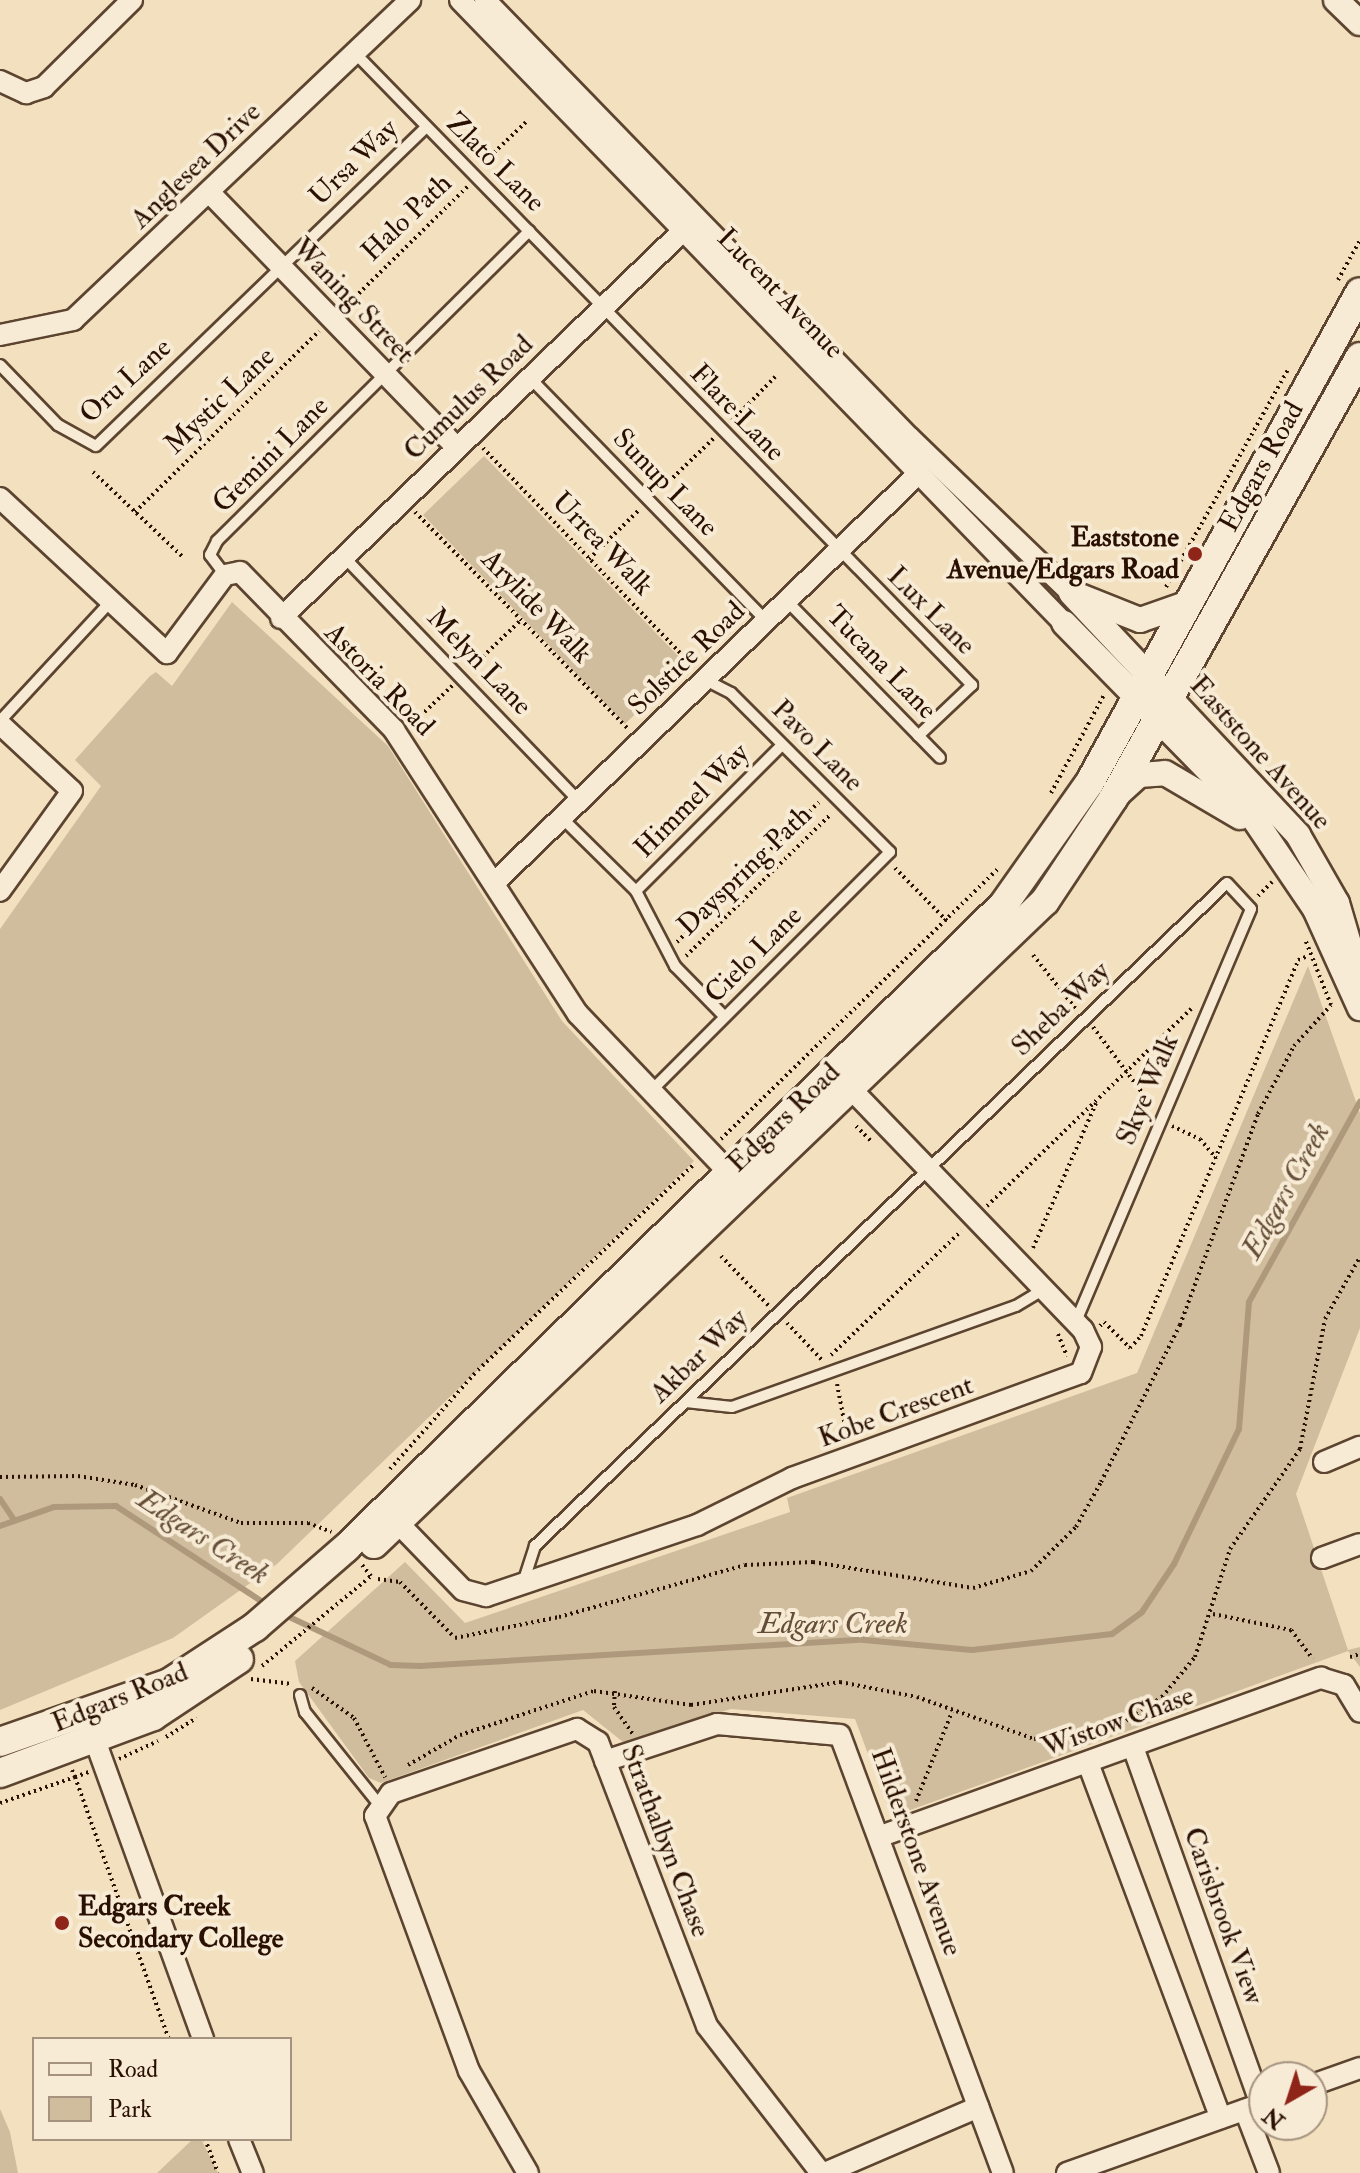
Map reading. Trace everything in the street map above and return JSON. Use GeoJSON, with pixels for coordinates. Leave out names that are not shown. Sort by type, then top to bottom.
{"type":"FeatureCollection","features":[{"type":"Feature","properties":{"kind":"main road","name":"Edgars Road"},"geometry":{"type":"LineString","coordinates":[[352,1554],[398,1523],[738,1182],[1004,904],[1071,813],[1141,687],[1174,599],[1360,292]]}},
{"type":"Feature","properties":{"kind":"main road","name":"Edgars Road"},"geometry":{"type":"LineString","coordinates":[[0,1773],[96,1743],[207,1685],[247,1660],[332,1583],[352,1554],[738,1182],[853,1091],[1026,922],[1114,797],[1360,357]]}},
{"type":"Feature","properties":{"kind":"main road","name":"Edgars Road"},"geometry":{"type":"LineString","coordinates":[[0,1742],[85,1716],[169,1683],[247,1660]]}},
{"type":"Feature","properties":{"kind":"street"},"geometry":{"type":"LineString","coordinates":[[0,81],[26,93],[44,87],[79,56],[132,0]]}},
{"type":"Feature","properties":{"kind":"street","name":"Anglesea Drive"},"geometry":{"type":"LineString","coordinates":[[0,335],[73,320],[410,0]]}},
{"type":"Feature","properties":{"kind":"street","name":"Lucent Avenue"},"geometry":{"type":"LineString","coordinates":[[460,0],[681,233],[1064,623]]}},
{"type":"Feature","properties":{"kind":"street","name":"Lucent Avenue"},"geometry":{"type":"LineString","coordinates":[[485,0],[696,218],[1071,593]]}},
{"type":"Feature","properties":{"kind":"street"},"geometry":{"type":"LineString","coordinates":[[1336,0],[1360,23]]}},
{"type":"Feature","properties":{"kind":"street","name":"Waning Street"},"geometry":{"type":"LineString","coordinates":[[210,193],[386,375],[464,442]]}},
{"type":"Feature","properties":{"kind":"street","name":"Cumulus Road"},"geometry":{"type":"LineString","coordinates":[[281,618],[696,218]]}},
{"type":"Feature","properties":{"kind":"street","name":"Solstice Road"},"geometry":{"type":"LineString","coordinates":[[495,882],[917,475]]}},
{"type":"Feature","properties":{"kind":"street"},"geometry":{"type":"LineString","coordinates":[[0,498],[167,653],[225,575]]}},
{"type":"Feature","properties":{"kind":"street","name":"Astoria Road"},"geometry":{"type":"LineString","coordinates":[[225,575],[240,572],[281,618],[394,730],[578,1014],[738,1182]]}},
{"type":"Feature","properties":{"kind":"street"},"geometry":{"type":"LineString","coordinates":[[1071,593],[1140,620],[1174,599]]}},
{"type":"Feature","properties":{"kind":"street","name":"Eaststone Avenue"},"geometry":{"type":"LineString","coordinates":[[1071,593],[1141,687]]}},
{"type":"Feature","properties":{"kind":"street","name":"Eaststone Avenue"},"geometry":{"type":"LineString","coordinates":[[1064,623],[1166,707],[1311,854],[1337,903],[1360,981]]}},
{"type":"Feature","properties":{"kind":"street","name":"Eaststone Avenue"},"geometry":{"type":"LineString","coordinates":[[1166,707],[1280,853],[1360,1008]]}},
{"type":"Feature","properties":{"kind":"street"},"geometry":{"type":"LineString","coordinates":[[0,723],[72,791],[0,891]]}},
{"type":"Feature","properties":{"kind":"street"},"geometry":{"type":"LineString","coordinates":[[1114,797],[1139,775],[1165,773],[1237,814],[1280,853]]}},
{"type":"Feature","properties":{"kind":"street","name":"Kobe Crescent"},"geometry":{"type":"LineString","coordinates":[[398,1523],[470,1594],[521,1588],[697,1525],[792,1478],[1071,1378],[1090,1356],[1076,1322],[853,1091]]}},
{"type":"Feature","properties":{"kind":"street"},"geometry":{"type":"LineString","coordinates":[[1324,1462],[1360,1447]]}},
{"type":"Feature","properties":{"kind":"street"},"geometry":{"type":"LineString","coordinates":[[1322,1558],[1360,1544]]}},
{"type":"Feature","properties":{"kind":"street"},"geometry":{"type":"LineString","coordinates":[[1321,1678],[1344,1685],[1360,1712]]}},
{"type":"Feature","properties":{"kind":"street","name":"Wistow Chase"},"geometry":{"type":"LineString","coordinates":[[881,1836],[1321,1678]]}},
{"type":"Feature","properties":{"kind":"street"},"geometry":{"type":"LineString","coordinates":[[85,1716],[202,2037]]}},
{"type":"Feature","properties":{"kind":"street","name":"Hilderstone Avenue"},"geometry":{"type":"LineString","coordinates":[[605,1761],[717,1724],[836,1732],[881,1836],[1003,2173]]}},
{"type":"Feature","properties":{"kind":"street","name":"Strathalbyn Chase"},"geometry":{"type":"LineString","coordinates":[[378,1803],[567,1730],[592,1735],[605,1761],[707,2026],[823,2173]]}},
{"type":"Feature","properties":{"kind":"street","name":"Carisbrook View"},"geometry":{"type":"LineString","coordinates":[[1133,1747],[1248,2080]]}},
{"type":"Feature","properties":{"kind":"street"},"geometry":{"type":"LineString","coordinates":[[1088,1763],[1221,2118]]}},
{"type":"Feature","properties":{"kind":"street"},"geometry":{"type":"LineString","coordinates":[[378,1803],[375,1823],[469,2071],[528,2173]]}},
{"type":"Feature","properties":{"kind":"street"},"geometry":{"type":"LineString","coordinates":[[1328,2079],[1360,2068]]}},
{"type":"Feature","properties":{"kind":"street"},"geometry":{"type":"LineString","coordinates":[[823,2173],[978,2107]]}},
{"type":"Feature","properties":{"kind":"street"},"geometry":{"type":"LineString","coordinates":[[1067,2173],[1248,2109]]}},
{"type":"Feature","properties":{"kind":"street"},"geometry":{"type":"LineString","coordinates":[[240,2141],[253,2173]]}},
{"type":"Feature","properties":{"kind":"street","name":"Carisbrook View"},"geometry":{"type":"LineString","coordinates":[[1263,2141],[1269,2173]]}},
{"type":"Feature","properties":{"kind":"lane","name":"Zlato Lane"},"geometry":{"type":"LineString","coordinates":[[354,52],[603,308]]}},
{"type":"Feature","properties":{"kind":"lane","name":"Ursa Way"},"geometry":{"type":"LineString","coordinates":[[281,266],[426,127]]}},
{"type":"Feature","properties":{"kind":"lane"},"geometry":{"type":"LineString","coordinates":[[386,375],[529,231]]}},
{"type":"Feature","properties":{"kind":"lane","name":"Oru Lane"},"geometry":{"type":"LineString","coordinates":[[0,365],[58,425],[96,446],[281,266]]}},
{"type":"Feature","properties":{"kind":"lane","name":"Flare Lane"},"geometry":{"type":"LineString","coordinates":[[603,308],[838,552]]}},
{"type":"Feature","properties":{"kind":"lane","name":"Gemini Lane"},"geometry":{"type":"LineString","coordinates":[[225,575],[210,555],[217,541],[386,375]]}},
{"type":"Feature","properties":{"kind":"lane","name":"Sunup Lane"},"geometry":{"type":"LineString","coordinates":[[530,378],[766,621]]}},
{"type":"Feature","properties":{"kind":"lane","name":"Lux Lane"},"geometry":{"type":"LineString","coordinates":[[838,552],[972,685],[918,736]]}},
{"type":"Feature","properties":{"kind":"lane","name":"Melyn Lane"},"geometry":{"type":"LineString","coordinates":[[344,557],[579,801]]}},
{"type":"Feature","properties":{"kind":"lane"},"geometry":{"type":"LineString","coordinates":[[0,723],[111,601]]}},
{"type":"Feature","properties":{"kind":"lane","name":"Tucana Lane"},"geometry":{"type":"LineString","coordinates":[[787,601],[940,758]]}},
{"type":"Feature","properties":{"kind":"lane","name":"Pavo Lane"},"geometry":{"type":"LineString","coordinates":[[706,680],[731,693],[842,804],[887,855]]}},
{"type":"Feature","properties":{"kind":"lane","name":"Himmel Way"},"geometry":{"type":"LineString","coordinates":[[636,891],[782,745]]}},
{"type":"Feature","properties":{"kind":"lane"},"geometry":{"type":"LineString","coordinates":[[562,818],[636,891],[675,966],[725,1017]]}},
{"type":"Feature","properties":{"kind":"lane","name":"Cielo Lane"},"geometry":{"type":"LineString","coordinates":[[651,1091],[887,855]]}},
{"type":"Feature","properties":{"kind":"lane","name":"Sheba Way"},"geometry":{"type":"LineString","coordinates":[[929,1169],[1227,883],[1248,906]]}},
{"type":"Feature","properties":{"kind":"lane","name":"Skye Walk"},"geometry":{"type":"LineString","coordinates":[[1076,1322],[1248,906]]}},
{"type":"Feature","properties":{"kind":"lane","name":"Akbar Way"},"geometry":{"type":"LineString","coordinates":[[521,1588],[535,1546],[929,1169]]}},
{"type":"Feature","properties":{"kind":"lane"},"geometry":{"type":"LineString","coordinates":[[686,1402],[732,1407],[1016,1306],[1044,1289]]}},
{"type":"Feature","properties":{"kind":"lane"},"geometry":{"type":"LineString","coordinates":[[300,1695],[305,1712],[378,1803]]}},
{"type":"Feature","properties":{"kind":"path","name":"Halo Path"},"geometry":{"type":"LineString","coordinates":[[332,319],[476,178],[526,122]]}},
{"type":"Feature","properties":{"kind":"path"},"geometry":{"type":"LineString","coordinates":[[1330,294],[1360,240]]}},
{"type":"Feature","properties":{"kind":"path","name":"Mystic Lane"},"geometry":{"type":"LineString","coordinates":[[135,512],[332,319]]}},
{"type":"Feature","properties":{"kind":"path"},"geometry":{"type":"LineString","coordinates":[[1174,599],[1292,362]]}},
{"type":"Feature","properties":{"kind":"path"},"geometry":{"type":"LineString","coordinates":[[589,559],[775,377]]}},
{"type":"Feature","properties":{"kind":"path","name":"Urrea Walk"},"geometry":{"type":"LineString","coordinates":[[464,442],[589,559],[706,680]]}},
{"type":"Feature","properties":{"kind":"path"},"geometry":{"type":"LineString","coordinates":[[93,472],[183,557]]}},
{"type":"Feature","properties":{"kind":"path","name":"Arylide Walk"},"geometry":{"type":"LineString","coordinates":[[403,500],[641,742]]}},
{"type":"Feature","properties":{"kind":"path"},"geometry":{"type":"LineString","coordinates":[[416,720],[521,620]]}},
{"type":"Feature","properties":{"kind":"path","name":"Dayspring Path"},"geometry":{"type":"LineString","coordinates":[[668,951],[829,792]]}},
{"type":"Feature","properties":{"kind":"path","name":"Dayspring Path"},"geometry":{"type":"LineString","coordinates":[[675,966],[842,804]]}},
{"type":"Feature","properties":{"kind":"path"},"geometry":{"type":"LineString","coordinates":[[887,855],[947,921]]}},
{"type":"Feature","properties":{"kind":"path"},"geometry":{"type":"LineString","coordinates":[[1248,906],[1273,881]]}},
{"type":"Feature","properties":{"kind":"path"},"geometry":{"type":"LineString","coordinates":[[1033,955],[1163,1117],[1216,1158]]}},
{"type":"Feature","properties":{"kind":"path"},"geometry":{"type":"LineString","coordinates":[[1308,956],[1331,1005]]}},
{"type":"Feature","properties":{"kind":"path"},"geometry":{"type":"LineString","coordinates":[[1033,1248],[1097,1100]]}},
{"type":"Feature","properties":{"kind":"path"},"geometry":{"type":"LineString","coordinates":[[0,1477],[78,1476],[135,1485],[241,1523],[321,1526],[371,1576],[332,1583],[247,1660],[264,1686],[307,1686],[342,1706],[365,1731],[384,1775],[460,1735],[559,1699],[615,1691],[691,1705],[840,1682],[887,1689],[1034,1739],[1116,1727],[1147,1710],[1181,1676],[1213,1614],[1230,1549],[1300,1449],[1325,1319],[1360,1257]]}},
{"type":"Feature","properties":{"kind":"path"},"geometry":{"type":"LineString","coordinates":[[828,1358],[847,1436]]}},
{"type":"Feature","properties":{"kind":"path"},"geometry":{"type":"LineString","coordinates":[[1213,1614],[1296,1633],[1321,1678]]}},
{"type":"Feature","properties":{"kind":"path"},"geometry":{"type":"LineString","coordinates":[[1350,1657],[1360,1654]]}},
{"type":"Feature","properties":{"kind":"path"},"geometry":{"type":"LineString","coordinates":[[615,1691],[614,1707],[640,1749]]}},
{"type":"Feature","properties":{"kind":"path"},"geometry":{"type":"LineString","coordinates":[[906,1828],[900,1812],[924,1793],[952,1712]]}},
{"type":"Feature","properties":{"kind":"path"},"geometry":{"type":"LineString","coordinates":[[0,1803],[75,1777],[168,2037]]}},
{"type":"Feature","properties":{"kind":"path"},"geometry":{"type":"LineString","coordinates":[[206,2141],[218,2173]]}},
{"type":"Feature","properties":{"kind":"green space"},"geometry":{"type":"Polygon","coordinates":[[[484,456],[686,664],[625,724],[423,515],[484,456]]]}},
{"type":"Feature","properties":{"kind":"green space"},"geometry":{"type":"Polygon","coordinates":[[[232,602],[388,746],[562,1021],[694,1161],[277,1564],[173,1638],[0,1710],[0,929],[101,786],[75,760],[150,676],[156,672],[172,686],[232,602]]]}},
{"type":"Feature","properties":{"kind":"green space"},"geometry":{"type":"Polygon","coordinates":[[[1308,966],[1360,1113],[1360,1328],[1296,1494],[1348,1650],[1360,1647],[1360,1667],[1348,1651],[905,1812],[887,1805],[855,1719],[731,1709],[623,1742],[583,1710],[381,1783],[369,1778],[299,1682],[295,1661],[405,1562],[465,1623],[790,1512],[787,1498],[1137,1373],[1308,966]]]}},
{"type":"Feature","properties":{"kind":"green space"},"geometry":{"type":"Polygon","coordinates":[[[0,2109],[10,2132],[18,2173],[0,2173],[0,2109]]]}},
{"type":"Feature","properties":{"kind":"green space"},"geometry":{"type":"Polygon","coordinates":[[[191,2141],[202,2141],[218,2173],[157,2173],[191,2141]]]}},
{"type":"Feature","properties":{"kind":"waterway","name":"Edgars Creek"},"geometry":{"type":"LineString","coordinates":[[283,1614],[391,1665],[420,1666],[864,1640],[972,1650],[1112,1634],[1142,1612],[1174,1564],[1239,1429],[1249,1302],[1360,1102]]}},
{"type":"Feature","properties":{"kind":"waterway"},"geometry":{"type":"LineString","coordinates":[[0,1499],[13,1518]]}},
{"type":"Feature","properties":{"kind":"waterway","name":"Edgars Creek"},"geometry":{"type":"LineString","coordinates":[[0,1526],[54,1507],[116,1506],[269,1606]]}},
{"type":"Feature","properties":{"kind":"place","name":"Eaststone Avenue/Edgars Road"},"geometry":{"type":"Point","coordinates":[1195,554]}},
{"type":"Feature","properties":{"kind":"place","name":"Edgars Creek Secondary College"},"geometry":{"type":"Point","coordinates":[62,1923]}}]}
